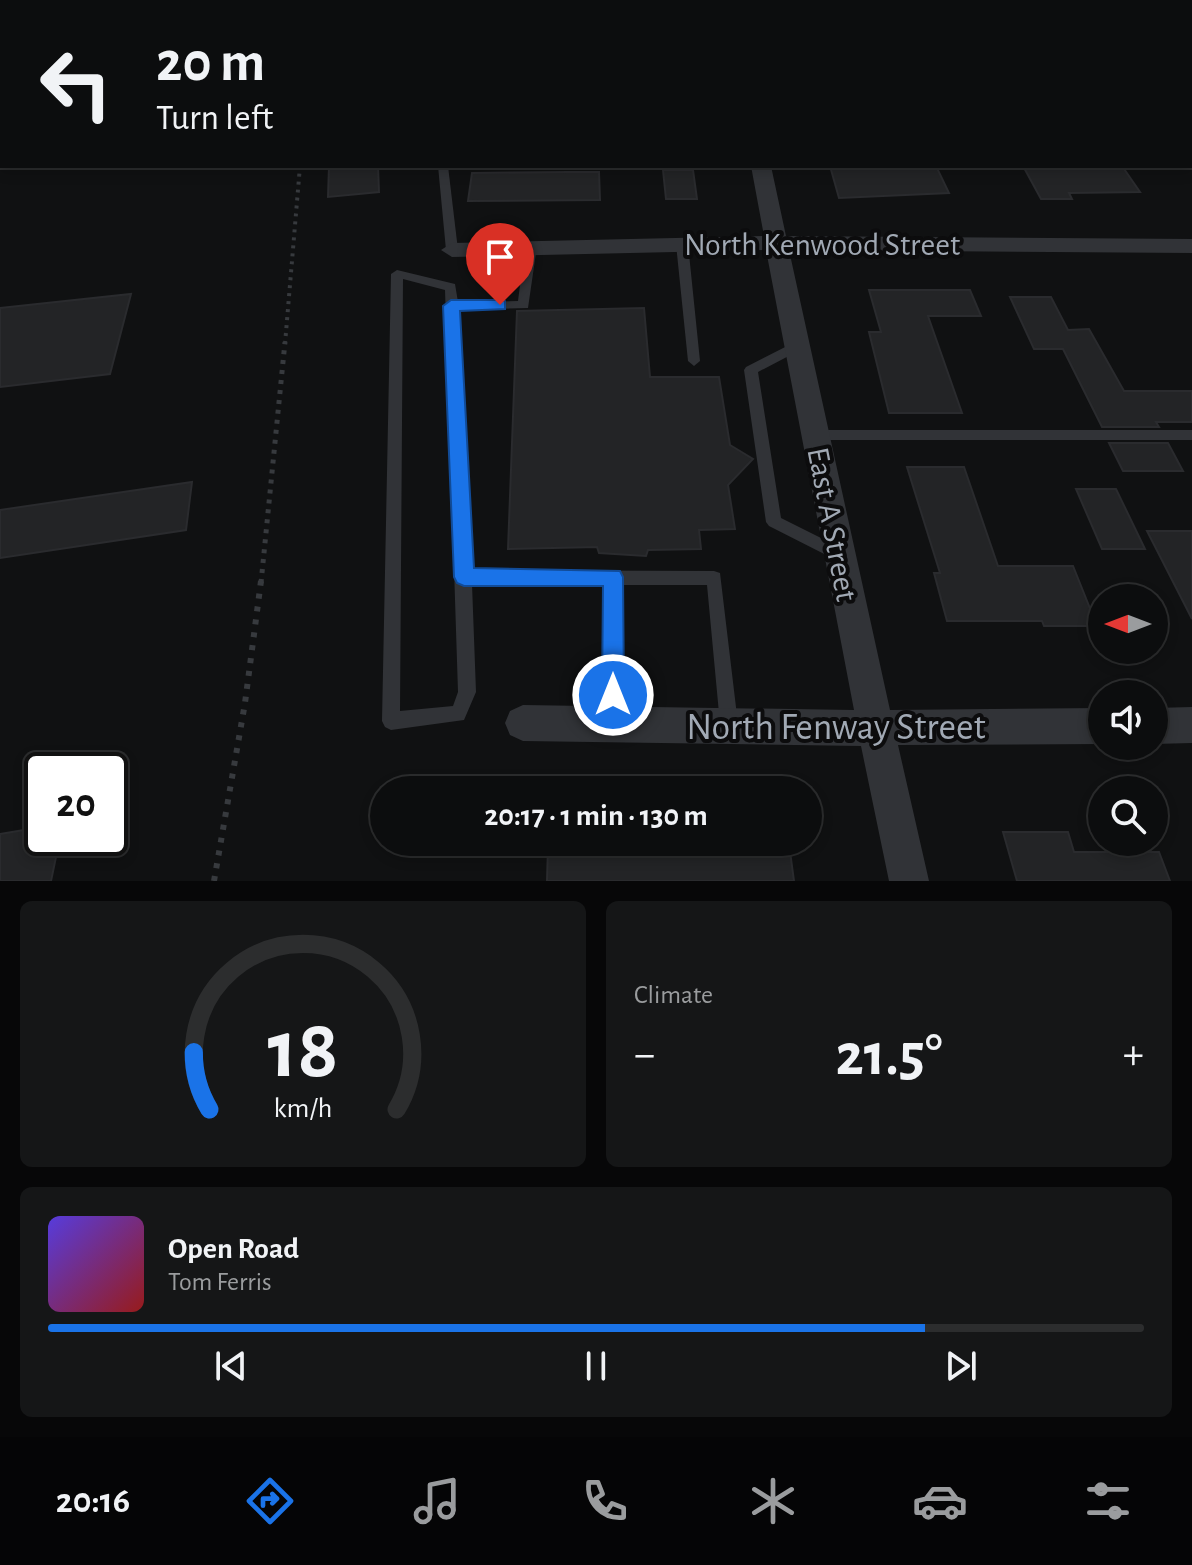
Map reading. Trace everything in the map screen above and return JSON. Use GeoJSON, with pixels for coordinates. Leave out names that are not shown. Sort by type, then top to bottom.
{"type":"FeatureCollection","features":[{"type":"Feature","properties":{"kind":"street","name":"East A Street"},"geometry":{"type":"LineString","coordinates":[[761,168],[874,728],[909,881]]}},
{"type":"Feature","properties":{"kind":"street","name":"North Kenwood Street"},"geometry":{"type":"LineString","coordinates":[[452,250],[777,243],[1192,246]]}},
{"type":"Feature","properties":{"kind":"street","name":"North Fenway Street"},"geometry":{"type":"LineString","coordinates":[[523,723],[874,728],[1088,726]]}},
{"type":"Feature","properties":{"kind":"street"},"geometry":{"type":"LineString","coordinates":[[1168,726],[1192,725]]}},
{"type":"Feature","properties":{"kind":"lane"},"geometry":{"type":"LineString","coordinates":[[443,168],[452,250]]}},
{"type":"Feature","properties":{"kind":"lane"},"geometry":{"type":"LineString","coordinates":[[682,244],[694,361]]}},
{"type":"Feature","properties":{"kind":"lane"},"geometry":{"type":"LineString","coordinates":[[451,306],[524,305],[531,246]]}},
{"type":"Feature","properties":{"kind":"lane"},"geometry":{"type":"LineString","coordinates":[[397,274],[451,287],[464,577],[467,692],[458,714],[391,721],[397,274]]}},
{"type":"Feature","properties":{"kind":"lane"},"geometry":{"type":"LineString","coordinates":[[797,346],[751,370],[774,522],[838,554]]}},
{"type":"Feature","properties":{"kind":"lane"},"geometry":{"type":"LineString","coordinates":[[815,435],[1192,435]]}},
{"type":"Feature","properties":{"kind":"lane"},"geometry":{"type":"LineString","coordinates":[[464,577],[714,578],[730,725]]}},
{"type":"Feature","properties":{"kind":"lane"},"geometry":{"type":"LineString","coordinates":[[613,577],[613,724]]}},
{"type":"Feature","properties":{"kind":"path"},"geometry":{"type":"LineString","coordinates":[[214,881],[240,748],[263,581],[300,168]]}},
{"type":"Feature","properties":{"kind":"building"},"geometry":{"type":"Polygon","coordinates":[[[329,168],[378,168],[379,192],[328,197],[329,168]]]}},
{"type":"Feature","properties":{"kind":"building"},"geometry":{"type":"Polygon","coordinates":[[[831,168],[937,168],[949,193],[839,198],[831,168]]]}},
{"type":"Feature","properties":{"kind":"building"},"geometry":{"type":"Polygon","coordinates":[[[1024,168],[1123,168],[1140,192],[1069,193],[1072,199],[1041,199],[1024,168]]]}},
{"type":"Feature","properties":{"kind":"building"},"geometry":{"type":"Polygon","coordinates":[[[663,170],[693,170],[697,199],[666,199],[663,170]]]}},
{"type":"Feature","properties":{"kind":"building"},"geometry":{"type":"Polygon","coordinates":[[[599,172],[600,200],[468,201],[472,173],[599,172]]]}},
{"type":"Feature","properties":{"kind":"building"},"geometry":{"type":"Polygon","coordinates":[[[869,290],[970,290],[981,316],[928,316],[962,413],[889,413],[869,332],[881,332],[869,290]]]}},
{"type":"Feature","properties":{"kind":"building"},"geometry":{"type":"Polygon","coordinates":[[[131,294],[110,374],[0,387],[0,308],[131,294]]]}},
{"type":"Feature","properties":{"kind":"building"},"geometry":{"type":"Polygon","coordinates":[[[1010,297],[1051,297],[1068,330],[1089,329],[1124,391],[1192,391],[1192,422],[1156,422],[1159,427],[1102,427],[1063,349],[1034,349],[1010,297]]]}},
{"type":"Feature","properties":{"kind":"building"},"geometry":{"type":"Polygon","coordinates":[[[644,308],[650,377],[719,377],[730,445],[753,459],[728,485],[735,529],[699,530],[701,549],[648,550],[646,556],[599,553],[597,547],[508,549],[517,311],[644,308]]]}},
{"type":"Feature","properties":{"kind":"building"},"geometry":{"type":"Polygon","coordinates":[[[1109,443],[1168,443],[1183,471],[1123,471],[1109,443]]]}},
{"type":"Feature","properties":{"kind":"building"},"geometry":{"type":"Polygon","coordinates":[[[907,467],[964,467],[998,566],[1073,566],[1088,604],[1088,626],[1044,626],[1042,621],[947,621],[934,573],[940,573],[907,467]]]}},
{"type":"Feature","properties":{"kind":"building"},"geometry":{"type":"Polygon","coordinates":[[[192,482],[186,530],[0,558],[0,510],[192,482]]]}},
{"type":"Feature","properties":{"kind":"building"},"geometry":{"type":"Polygon","coordinates":[[[1076,489],[1116,489],[1145,549],[1102,549],[1076,489]]]}},
{"type":"Feature","properties":{"kind":"building"},"geometry":{"type":"Polygon","coordinates":[[[1147,531],[1192,531],[1192,619],[1147,531]]]}},
{"type":"Feature","properties":{"kind":"building"},"geometry":{"type":"Polygon","coordinates":[[[24,830],[24,856],[56,856],[51,881],[0,881],[0,834],[24,830]]]}},
{"type":"Feature","properties":{"kind":"building"},"geometry":{"type":"Polygon","coordinates":[[[1003,832],[1068,832],[1074,852],[1088,852],[1088,856],[1161,856],[1170,881],[1017,881],[1003,832]]]}},
{"type":"Feature","properties":{"kind":"building"},"geometry":{"type":"Polygon","coordinates":[[[548,856],[791,856],[794,881],[547,881],[548,856]]]}},
{"type":"Feature","properties":{"kind":"route"},"geometry":{"type":"LineString","coordinates":[[500,305],[451,306],[464,577],[613,577],[613,695]]}}]}
